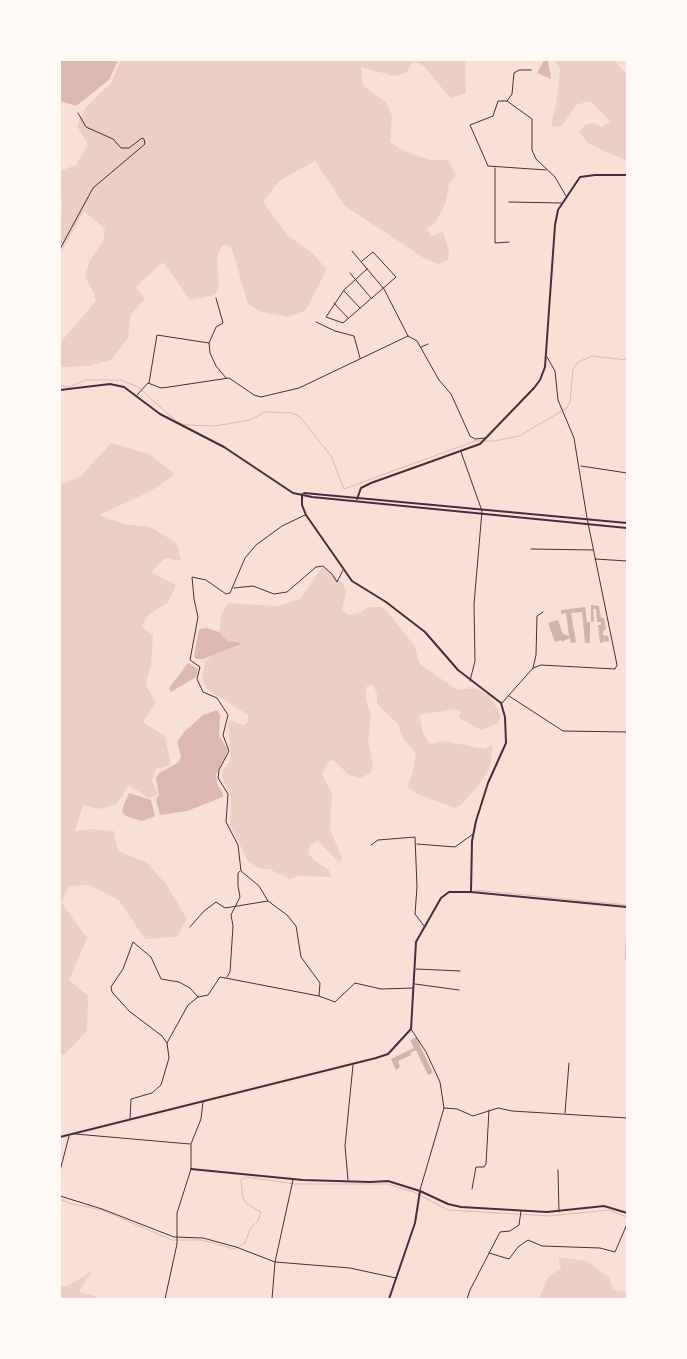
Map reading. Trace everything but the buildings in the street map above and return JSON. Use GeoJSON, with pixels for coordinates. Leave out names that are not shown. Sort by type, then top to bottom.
{"type":"FeatureCollection","features":[{"type":"Feature","properties":{"kind":"main road"},"geometry":{"type":"LineString","coordinates":[[356,501],[361,488],[371,483],[481,444],[540,380],[544,373],[546,355],[555,225],[562,203],[580,177],[627,175]]}},
{"type":"Feature","properties":{"kind":"main road"},"geometry":{"type":"LineString","coordinates":[[60,390],[118,385],[137,395],[160,414],[224,447],[286,490],[312,497],[627,528]]}},
{"type":"Feature","properties":{"kind":"main road"},"geometry":{"type":"LineString","coordinates":[[302,494],[357,497],[627,523]]}},
{"type":"Feature","properties":{"kind":"main road"},"geometry":{"type":"LineString","coordinates":[[302,494],[302,505],[306,515],[352,582],[386,602],[426,632],[451,664],[470,681],[501,703],[506,729],[505,749],[488,783],[473,834],[471,892]]}},
{"type":"Feature","properties":{"kind":"main road"},"geometry":{"type":"LineString","coordinates":[[60,1138],[383,1056],[411,1029],[415,947],[441,898],[452,891],[627,907]]}},
{"type":"Feature","properties":{"kind":"main road"},"geometry":{"type":"LineString","coordinates":[[191,1170],[293,1179],[388,1180],[461,1207],[559,1212],[604,1206],[627,1213]]}},
{"type":"Feature","properties":{"kind":"main road"},"geometry":{"type":"LineString","coordinates":[[389,1299],[415,1223],[420,1191]]}},
{"type":"Feature","properties":{"kind":"street"},"geometry":{"type":"LineString","coordinates":[[507,101],[512,94],[514,73],[519,70],[531,70]]}},
{"type":"Feature","properties":{"kind":"street"},"geometry":{"type":"LineString","coordinates":[[546,170],[512,166],[488,166],[470,125],[494,116],[498,101],[507,101],[532,119],[532,150],[536,159],[555,178],[566,196]]}},
{"type":"Feature","properties":{"kind":"street"},"geometry":{"type":"LineString","coordinates":[[60,249],[93,188],[145,144],[142,138],[129,148],[121,148],[113,139],[86,127],[78,112]]}},
{"type":"Feature","properties":{"kind":"street"},"geometry":{"type":"LineString","coordinates":[[495,167],[495,242],[509,242]]}},
{"type":"Feature","properties":{"kind":"street"},"geometry":{"type":"LineString","coordinates":[[509,202],[562,203]]}},
{"type":"Feature","properties":{"kind":"street"},"geometry":{"type":"LineString","coordinates":[[352,251],[384,289],[408,336],[417,340],[439,380],[451,394],[470,436],[473,438],[486,438]]}},
{"type":"Feature","properties":{"kind":"street"},"geometry":{"type":"LineString","coordinates":[[361,262],[373,252],[396,277],[348,319],[340,323],[326,317],[344,290],[367,268]]}},
{"type":"Feature","properties":{"kind":"street"},"geometry":{"type":"LineString","coordinates":[[350,273],[372,298]]}},
{"type":"Feature","properties":{"kind":"street"},"geometry":{"type":"LineString","coordinates":[[344,290],[360,309]]}},
{"type":"Feature","properties":{"kind":"street"},"geometry":{"type":"LineString","coordinates":[[216,298],[223,323],[216,327],[210,343],[213,360],[226,378]]}},
{"type":"Feature","properties":{"kind":"street"},"geometry":{"type":"LineString","coordinates":[[334,303],[348,319]]}},
{"type":"Feature","properties":{"kind":"street"},"geometry":{"type":"LineString","coordinates":[[316,322],[335,331],[354,336],[360,359]]}},
{"type":"Feature","properties":{"kind":"street"},"geometry":{"type":"LineString","coordinates":[[137,395],[148,383],[156,335],[210,343]]}},
{"type":"Feature","properties":{"kind":"street"},"geometry":{"type":"LineString","coordinates":[[148,383],[161,388],[226,378],[234,381],[254,395],[261,397],[299,388],[408,336]]}},
{"type":"Feature","properties":{"kind":"street"},"geometry":{"type":"LineString","coordinates":[[420,347],[428,344]]}},
{"type":"Feature","properties":{"kind":"street"},"geometry":{"type":"LineString","coordinates":[[533,668],[541,665],[615,669],[616,660],[587,520],[580,466],[574,438],[558,400],[555,371],[546,355]]}},
{"type":"Feature","properties":{"kind":"street"},"geometry":{"type":"LineString","coordinates":[[461,452],[482,510],[474,604],[475,661],[470,681]]}},
{"type":"Feature","properties":{"kind":"street"},"geometry":{"type":"LineString","coordinates":[[580,466],[627,473]]}},
{"type":"Feature","properties":{"kind":"street"},"geometry":{"type":"LineString","coordinates":[[226,978],[230,972],[233,926],[231,915],[240,897],[238,880],[241,871],[238,845],[226,822],[228,794],[218,778],[219,770],[229,751],[223,735],[228,715],[217,698],[203,692],[197,679],[200,667],[190,660],[198,617],[192,577],[206,580],[226,594],[230,594],[245,558],[256,545],[282,526],[306,515]]}},
{"type":"Feature","properties":{"kind":"street"},"geometry":{"type":"LineString","coordinates":[[531,549],[594,550]]}},
{"type":"Feature","properties":{"kind":"street"},"geometry":{"type":"LineString","coordinates":[[595,559],[627,561]]}},
{"type":"Feature","properties":{"kind":"street"},"geometry":{"type":"LineString","coordinates":[[233,588],[253,586],[274,594],[287,592],[316,567],[323,566],[332,574],[337,582],[343,570]]}},
{"type":"Feature","properties":{"kind":"street"},"geometry":{"type":"LineString","coordinates":[[501,703],[533,668],[536,655],[538,616],[543,612]]}},
{"type":"Feature","properties":{"kind":"street"},"geometry":{"type":"LineString","coordinates":[[509,696],[563,731],[627,732]]}},
{"type":"Feature","properties":{"kind":"street"},"geometry":{"type":"LineString","coordinates":[[416,844],[454,848],[473,834]]}},
{"type":"Feature","properties":{"kind":"street"},"geometry":{"type":"LineString","coordinates":[[371,845],[378,840],[415,837],[417,887],[415,914],[424,927]]}},
{"type":"Feature","properties":{"kind":"street"},"geometry":{"type":"LineString","coordinates":[[241,871],[259,886],[268,901],[287,915],[296,926],[301,957],[320,984],[319,996]]}},
{"type":"Feature","properties":{"kind":"street"},"geometry":{"type":"LineString","coordinates":[[190,928],[204,911],[216,902],[225,908],[268,901]]}},
{"type":"Feature","properties":{"kind":"street"},"geometry":{"type":"LineString","coordinates":[[130,1119],[131,1098],[152,1093],[161,1085],[169,1058],[166,1043],[162,1036],[129,1011],[112,992],[111,987],[123,969],[133,942],[152,957],[162,979],[179,982],[190,988],[198,997]]}},
{"type":"Feature","properties":{"kind":"street"},"geometry":{"type":"LineString","coordinates":[[414,969],[460,971]]}},
{"type":"Feature","properties":{"kind":"street"},"geometry":{"type":"LineString","coordinates":[[166,1043],[188,1006],[198,997],[208,995],[220,977],[319,996],[335,1002],[355,984],[359,983],[381,988],[412,988]]}},
{"type":"Feature","properties":{"kind":"street"},"geometry":{"type":"LineString","coordinates":[[413,984],[459,990]]}},
{"type":"Feature","properties":{"kind":"street"},"geometry":{"type":"LineString","coordinates":[[411,1029],[426,1052],[440,1082],[444,1108],[420,1191]]}},
{"type":"Feature","properties":{"kind":"street"},"geometry":{"type":"LineString","coordinates":[[565,1114],[569,1063]]}},
{"type":"Feature","properties":{"kind":"street"},"geometry":{"type":"LineString","coordinates":[[348,1181],[345,1146],[353,1064]]}},
{"type":"Feature","properties":{"kind":"street"},"geometry":{"type":"LineString","coordinates":[[165,1299],[177,1237],[177,1213],[191,1170],[191,1144],[202,1115],[203,1101]]}},
{"type":"Feature","properties":{"kind":"street"},"geometry":{"type":"LineString","coordinates":[[444,1108],[457,1109],[473,1116],[498,1108],[627,1118]]}},
{"type":"Feature","properties":{"kind":"street"},"geometry":{"type":"LineString","coordinates":[[472,1189],[476,1167],[484,1167],[486,1164],[489,1110]]}},
{"type":"Feature","properties":{"kind":"street"},"geometry":{"type":"LineString","coordinates":[[75,1134],[77,1136],[170,1141],[191,1144]]}},
{"type":"Feature","properties":{"kind":"street"},"geometry":{"type":"LineString","coordinates":[[60,1171],[69,1135]]}},
{"type":"Feature","properties":{"kind":"street"},"geometry":{"type":"LineString","coordinates":[[558,1170],[559,1212]]}},
{"type":"Feature","properties":{"kind":"street"},"geometry":{"type":"LineString","coordinates":[[272,1299],[275,1262],[293,1179]]}},
{"type":"Feature","properties":{"kind":"street"},"geometry":{"type":"LineString","coordinates":[[60,1196],[102,1209],[177,1237],[203,1238],[236,1247],[275,1262],[350,1268],[397,1278]]}},
{"type":"Feature","properties":{"kind":"street"},"geometry":{"type":"LineString","coordinates":[[467,1299],[500,1232],[510,1231],[519,1225],[521,1211]]}},
{"type":"Feature","properties":{"kind":"street"},"geometry":{"type":"LineString","coordinates":[[489,1253],[509,1259],[518,1247],[528,1240],[542,1246],[600,1248],[615,1252],[627,1224]]}},
{"type":"Feature","properties":{"kind":"shaded area"},"geometry":{"type":"Polygon","coordinates":[[[60,60],[118,60],[109,80],[76,106],[60,101],[60,60]]]}},
{"type":"Feature","properties":{"kind":"shaded area"},"geometry":{"type":"Polygon","coordinates":[[[121,60],[462,60],[465,62],[466,93],[450,98],[424,66],[413,61],[406,73],[394,76],[361,67],[363,86],[386,102],[392,116],[390,142],[406,152],[430,160],[448,160],[456,176],[449,184],[446,202],[436,222],[427,229],[431,236],[443,232],[449,252],[448,260],[438,264],[424,258],[345,206],[315,161],[279,181],[263,202],[288,236],[309,250],[327,269],[306,310],[288,317],[262,312],[248,304],[231,246],[222,245],[217,257],[219,285],[215,295],[190,300],[163,262],[136,287],[145,299],[131,314],[128,338],[111,360],[89,366],[60,367],[60,343],[96,301],[85,277],[90,260],[103,241],[105,229],[84,211],[60,255],[60,214],[62,211],[60,171],[76,165],[88,145],[77,126],[85,108],[111,83],[121,60]]]}},
{"type":"Feature","properties":{"kind":"shaded area"},"geometry":{"type":"Polygon","coordinates":[[[544,60],[548,60],[551,79],[537,73],[544,60]]]}},
{"type":"Feature","properties":{"kind":"shaded area"},"geometry":{"type":"Polygon","coordinates":[[[555,60],[614,60],[627,75],[627,161],[589,144],[579,132],[585,125],[593,123],[602,127],[610,121],[590,101],[576,105],[562,126],[551,127],[557,99],[560,69],[555,60]]]}},
{"type":"Feature","properties":{"kind":"shaded area"},"geometry":{"type":"Polygon","coordinates":[[[111,443],[149,454],[175,474],[151,491],[99,515],[124,524],[150,527],[177,543],[181,561],[165,558],[151,572],[176,585],[168,603],[149,614],[142,627],[153,635],[151,663],[146,686],[156,703],[143,722],[165,736],[171,765],[156,769],[152,781],[158,795],[149,798],[128,785],[118,803],[100,809],[83,805],[75,831],[91,829],[114,831],[118,851],[146,862],[166,884],[187,919],[177,937],[145,939],[119,900],[89,885],[69,886],[61,902],[87,938],[69,980],[88,996],[87,1031],[64,1055],[60,1054],[60,485],[81,476],[111,443]]]}},
{"type":"Feature","properties":{"kind":"shaded area"},"geometry":{"type":"Polygon","coordinates":[[[323,566],[342,582],[346,591],[342,611],[349,615],[359,613],[368,607],[380,607],[386,610],[414,645],[420,664],[457,690],[476,688],[490,696],[501,716],[497,724],[481,730],[459,718],[460,711],[454,709],[419,715],[423,733],[430,744],[443,741],[485,749],[490,745],[493,747],[490,767],[476,789],[456,808],[417,794],[407,787],[412,775],[416,753],[404,740],[397,723],[377,704],[374,686],[369,684],[366,688],[366,699],[371,717],[368,740],[373,765],[371,773],[360,778],[349,775],[333,760],[328,761],[322,774],[332,794],[330,829],[342,858],[339,862],[318,841],[310,845],[308,853],[314,860],[329,870],[331,877],[298,876],[290,879],[269,869],[260,869],[248,861],[230,825],[231,798],[222,776],[222,770],[229,763],[231,755],[228,725],[230,720],[244,725],[248,721],[248,715],[208,690],[202,679],[205,662],[214,654],[237,642],[228,642],[219,632],[221,617],[227,603],[278,606],[300,599],[323,566]]]}},
{"type":"Feature","properties":{"kind":"shaded area"},"geometry":{"type":"Polygon","coordinates":[[[207,628],[219,632],[228,642],[241,644],[203,659],[196,659],[194,657],[199,629],[207,628]]]}},
{"type":"Feature","properties":{"kind":"shaded area"},"geometry":{"type":"Polygon","coordinates":[[[188,663],[198,669],[196,677],[171,692],[169,688],[188,663]]]}},
{"type":"Feature","properties":{"kind":"shaded area"},"geometry":{"type":"Polygon","coordinates":[[[217,710],[220,715],[219,736],[228,750],[216,775],[223,797],[187,811],[160,815],[156,799],[159,795],[156,778],[159,773],[179,762],[181,756],[177,742],[184,732],[203,715],[217,710]]]}},
{"type":"Feature","properties":{"kind":"shaded area"},"geometry":{"type":"Polygon","coordinates":[[[129,793],[151,800],[155,816],[142,821],[126,816],[122,812],[129,793]]]}},
{"type":"Feature","properties":{"kind":"shaded area"},"geometry":{"type":"Polygon","coordinates":[[[558,1257],[587,1261],[609,1277],[613,1290],[623,1291],[627,1294],[627,1299],[540,1299],[549,1276],[561,1268],[558,1257]]]}},
{"type":"Feature","properties":{"kind":"shaded area"},"geometry":{"type":"Polygon","coordinates":[[[93,1270],[79,1292],[95,1296],[96,1299],[60,1299],[60,1286],[68,1286],[93,1270]]]}},
{"type":"Feature","properties":{"kind":"waterway"},"geometry":{"type":"LineString","coordinates":[[60,386],[69,387],[86,380],[121,380],[138,387],[176,421],[185,425],[215,426],[250,420],[265,412],[293,413],[300,417],[331,456],[344,489],[475,441],[494,441],[519,436],[567,408],[570,402],[573,369],[578,362],[592,356],[627,360]]}},
{"type":"Feature","properties":{"kind":"waterway"},"geometry":{"type":"LineString","coordinates":[[475,890],[627,905]]}},
{"type":"Feature","properties":{"kind":"waterway"},"geometry":{"type":"LineString","coordinates":[[627,928],[625,960],[627,960]]}},
{"type":"Feature","properties":{"kind":"waterway"},"geometry":{"type":"LineString","coordinates":[[60,1199],[69,1203],[102,1210],[172,1240],[202,1240],[234,1249],[245,1243],[250,1229],[258,1221],[261,1212],[247,1204],[243,1198],[241,1180],[246,1177],[295,1184],[387,1184],[414,1192],[448,1210],[550,1216],[608,1210],[627,1217]]}}]}
